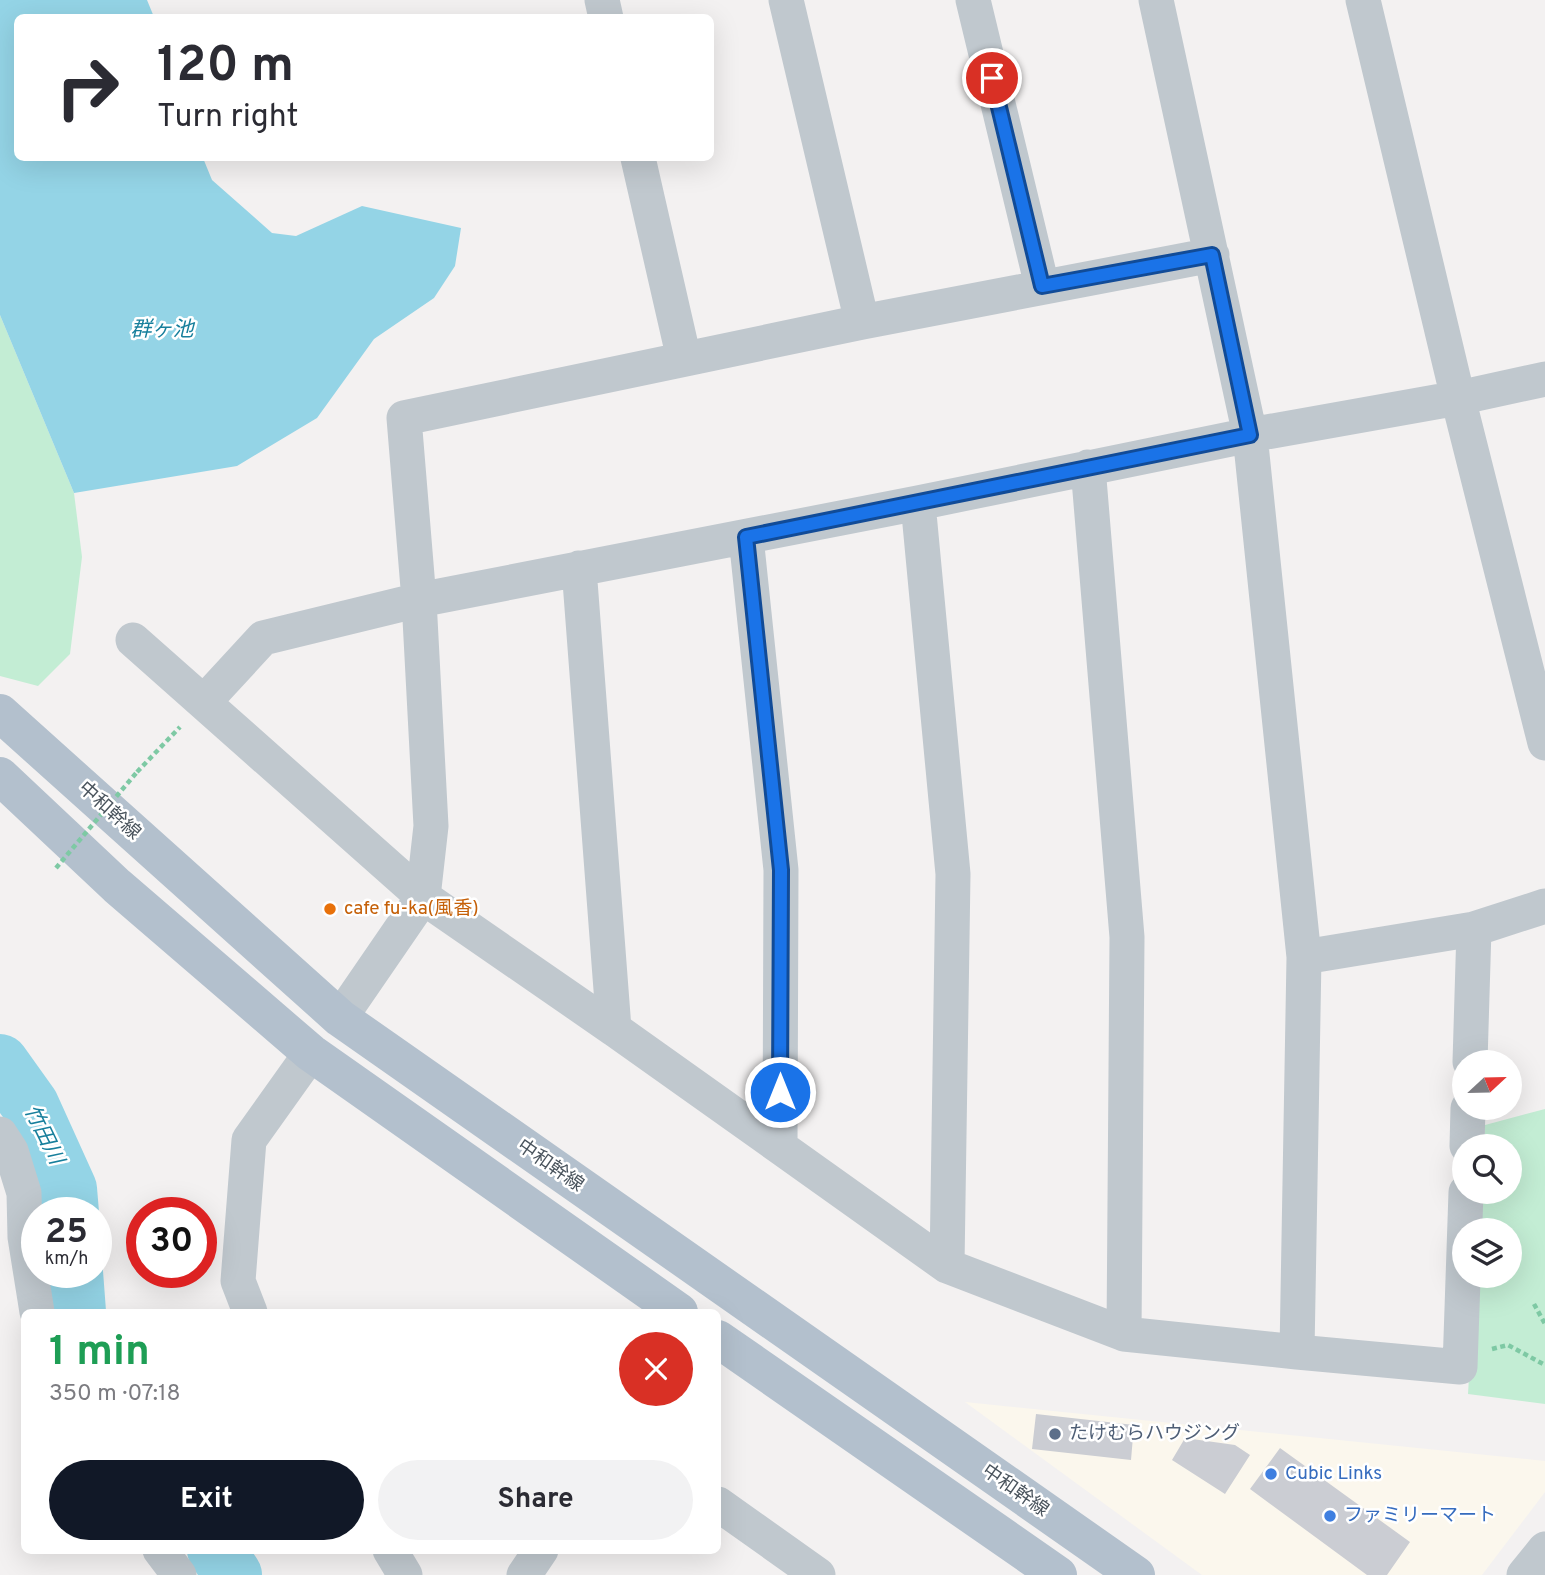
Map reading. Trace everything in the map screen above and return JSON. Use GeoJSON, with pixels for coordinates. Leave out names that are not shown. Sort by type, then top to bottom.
{"type":"FeatureCollection","features":[{"type":"Feature","properties":{"kind":"main road","name":"中和幹線"},"geometry":{"type":"LineString","coordinates":[[0,713],[340,1018],[1136,1575]]}},
{"type":"Feature","properties":{"kind":"main road"},"geometry":{"type":"LineString","coordinates":[[0,776],[117,886],[311,1053],[675,1309]]}},
{"type":"Feature","properties":{"kind":"main road"},"geometry":{"type":"LineString","coordinates":[[721,1341],[1058,1575]]}},
{"type":"Feature","properties":{"kind":"street"},"geometry":{"type":"LineString","coordinates":[[786,0],[862,322]]}},
{"type":"Feature","properties":{"kind":"street"},"geometry":{"type":"LineString","coordinates":[[973,0],[1042,286]]}},
{"type":"Feature","properties":{"kind":"street"},"geometry":{"type":"LineString","coordinates":[[1156,0],[1250,435],[1304,957],[1297,1352]]}},
{"type":"Feature","properties":{"kind":"street"},"geometry":{"type":"LineString","coordinates":[[1363,0],[1458,398],[1545,743]]}},
{"type":"Feature","properties":{"kind":"street"},"geometry":{"type":"LineString","coordinates":[[639,161],[684,359]]}},
{"type":"Feature","properties":{"kind":"street"},"geometry":{"type":"LineString","coordinates":[[340,1018],[423,897],[431,826],[419,600],[404,418],[862,322],[1212,255]]}},
{"type":"Feature","properties":{"kind":"street"},"geometry":{"type":"LineString","coordinates":[[204,702],[263,638],[419,600],[1545,379]]}},
{"type":"Feature","properties":{"kind":"street"},"geometry":{"type":"LineString","coordinates":[[1088,467],[1127,937],[1124,1334]]}},
{"type":"Feature","properties":{"kind":"street"},"geometry":{"type":"LineString","coordinates":[[918,503],[953,874],[947,1266]]}},
{"type":"Feature","properties":{"kind":"street"},"geometry":{"type":"LineString","coordinates":[[746,537],[781,870],[780,1147]]}},
{"type":"Feature","properties":{"kind":"street"},"geometry":{"type":"LineString","coordinates":[[579,568],[614,1029]]}},
{"type":"Feature","properties":{"kind":"street"},"geometry":{"type":"LineString","coordinates":[[133,640],[423,897],[947,1266],[1124,1334],[1460,1367],[1466,1204]]}},
{"type":"Feature","properties":{"kind":"street"},"geometry":{"type":"LineString","coordinates":[[1304,957],[1474,929],[1545,906]]}},
{"type":"Feature","properties":{"kind":"street"},"geometry":{"type":"LineString","coordinates":[[1470,1050],[1474,929]]}},
{"type":"Feature","properties":{"kind":"street"},"geometry":{"type":"LineString","coordinates":[[249,1309],[238,1281],[249,1140],[311,1053]]}},
{"type":"Feature","properties":{"kind":"street"},"geometry":{"type":"LineString","coordinates":[[0,1134],[11,1151],[24,1193],[13,1236],[36,1309]]}},
{"type":"Feature","properties":{"kind":"street"},"geometry":{"type":"LineString","coordinates":[[721,1506],[818,1575]]}},
{"type":"Feature","properties":{"kind":"street"},"geometry":{"type":"LineString","coordinates":[[1524,1575],[1545,1549]]}},
{"type":"Feature","properties":{"kind":"street"},"geometry":{"type":"LineString","coordinates":[[163,1554],[179,1575]]}},
{"type":"Feature","properties":{"kind":"street"},"geometry":{"type":"LineString","coordinates":[[392,1554],[405,1575]]}},
{"type":"Feature","properties":{"kind":"street"},"geometry":{"type":"LineString","coordinates":[[524,1575],[538,1554]]}},
{"type":"Feature","properties":{"kind":"path"},"geometry":{"type":"LineString","coordinates":[[57,869],[137,772],[204,702]]}},
{"type":"Feature","properties":{"kind":"path"},"geometry":{"type":"LineString","coordinates":[[1534,1304],[1545,1324]]}},
{"type":"Feature","properties":{"kind":"path"},"geometry":{"type":"LineString","coordinates":[[1486,1350],[1508,1345],[1545,1365]]}},
{"type":"Feature","properties":{"kind":"shaded area"},"geometry":{"type":"Polygon","coordinates":[[[965,1402],[1545,1461],[1545,1492],[1482,1575],[1202,1575],[965,1402]]]}},
{"type":"Feature","properties":{"kind":"green space"},"geometry":{"type":"Polygon","coordinates":[[[0,315],[74,493],[82,557],[70,654],[38,686],[0,676],[0,315]]]}},
{"type":"Feature","properties":{"kind":"green space"},"geometry":{"type":"Polygon","coordinates":[[[1545,1109],[1545,1404],[1468,1394],[1474,1288],[1522,1288],[1522,1218],[1479,1218],[1480,1204],[1522,1204],[1522,1134],[1485,1134],[1485,1125],[1504,1120],[1522,1120],[1522,1115],[1545,1109]]]}},
{"type":"Feature","properties":{"kind":"water","name":"群ヶ池"},"geometry":{"type":"Polygon","coordinates":[[[0,0],[147,0],[153,14],[14,14],[14,161],[204,161],[212,180],[272,233],[296,236],[362,206],[461,228],[455,266],[434,298],[374,339],[317,418],[237,466],[74,493],[0,315],[0,0]]]}},
{"type":"Feature","properties":{"kind":"building"},"geometry":{"type":"Polygon","coordinates":[[[1036,1414],[1134,1425],[1131,1460],[1032,1449],[1036,1414]]]}},
{"type":"Feature","properties":{"kind":"building"},"geometry":{"type":"Polygon","coordinates":[[[1185,1438],[1235,1445],[1250,1455],[1225,1494],[1172,1460],[1185,1438]]]}},
{"type":"Feature","properties":{"kind":"building","name":"ファミリーマート"},"geometry":{"type":"Polygon","coordinates":[[[1280,1448],[1410,1542],[1387,1575],[1367,1575],[1250,1489],[1280,1448]]]}},
{"type":"Feature","properties":{"kind":"waterway","name":"竹田川"},"geometry":{"type":"LineString","coordinates":[[0,1063],[30,1105],[68,1189],[69,1197]]}},
{"type":"Feature","properties":{"kind":"waterway","name":"竹田川"},"geometry":{"type":"LineString","coordinates":[[75,1288],[77,1309]]}},
{"type":"Feature","properties":{"kind":"waterway","name":"竹田川"},"geometry":{"type":"LineString","coordinates":[[219,1554],[233,1575]]}},
{"type":"Feature","properties":{"kind":"place","name":"cafe fu-ka(風香)"},"geometry":{"type":"Point","coordinates":[330,909]}},
{"type":"Feature","properties":{"kind":"place","name":"たけむらハウジング"},"geometry":{"type":"Point","coordinates":[1055,1434]}},
{"type":"Feature","properties":{"kind":"place","name":"Cubic Links"},"geometry":{"type":"Point","coordinates":[1271,1474]}},
{"type":"Feature","properties":{"kind":"place","name":"ファミリーマート"},"geometry":{"type":"Point","coordinates":[1330,1516]}},
{"type":"Feature","properties":{"kind":"route"},"geometry":{"type":"LineString","coordinates":[[780,1092],[781,870],[746,537],[1250,435],[1212,255],[1042,286],[992,78]]}}]}
